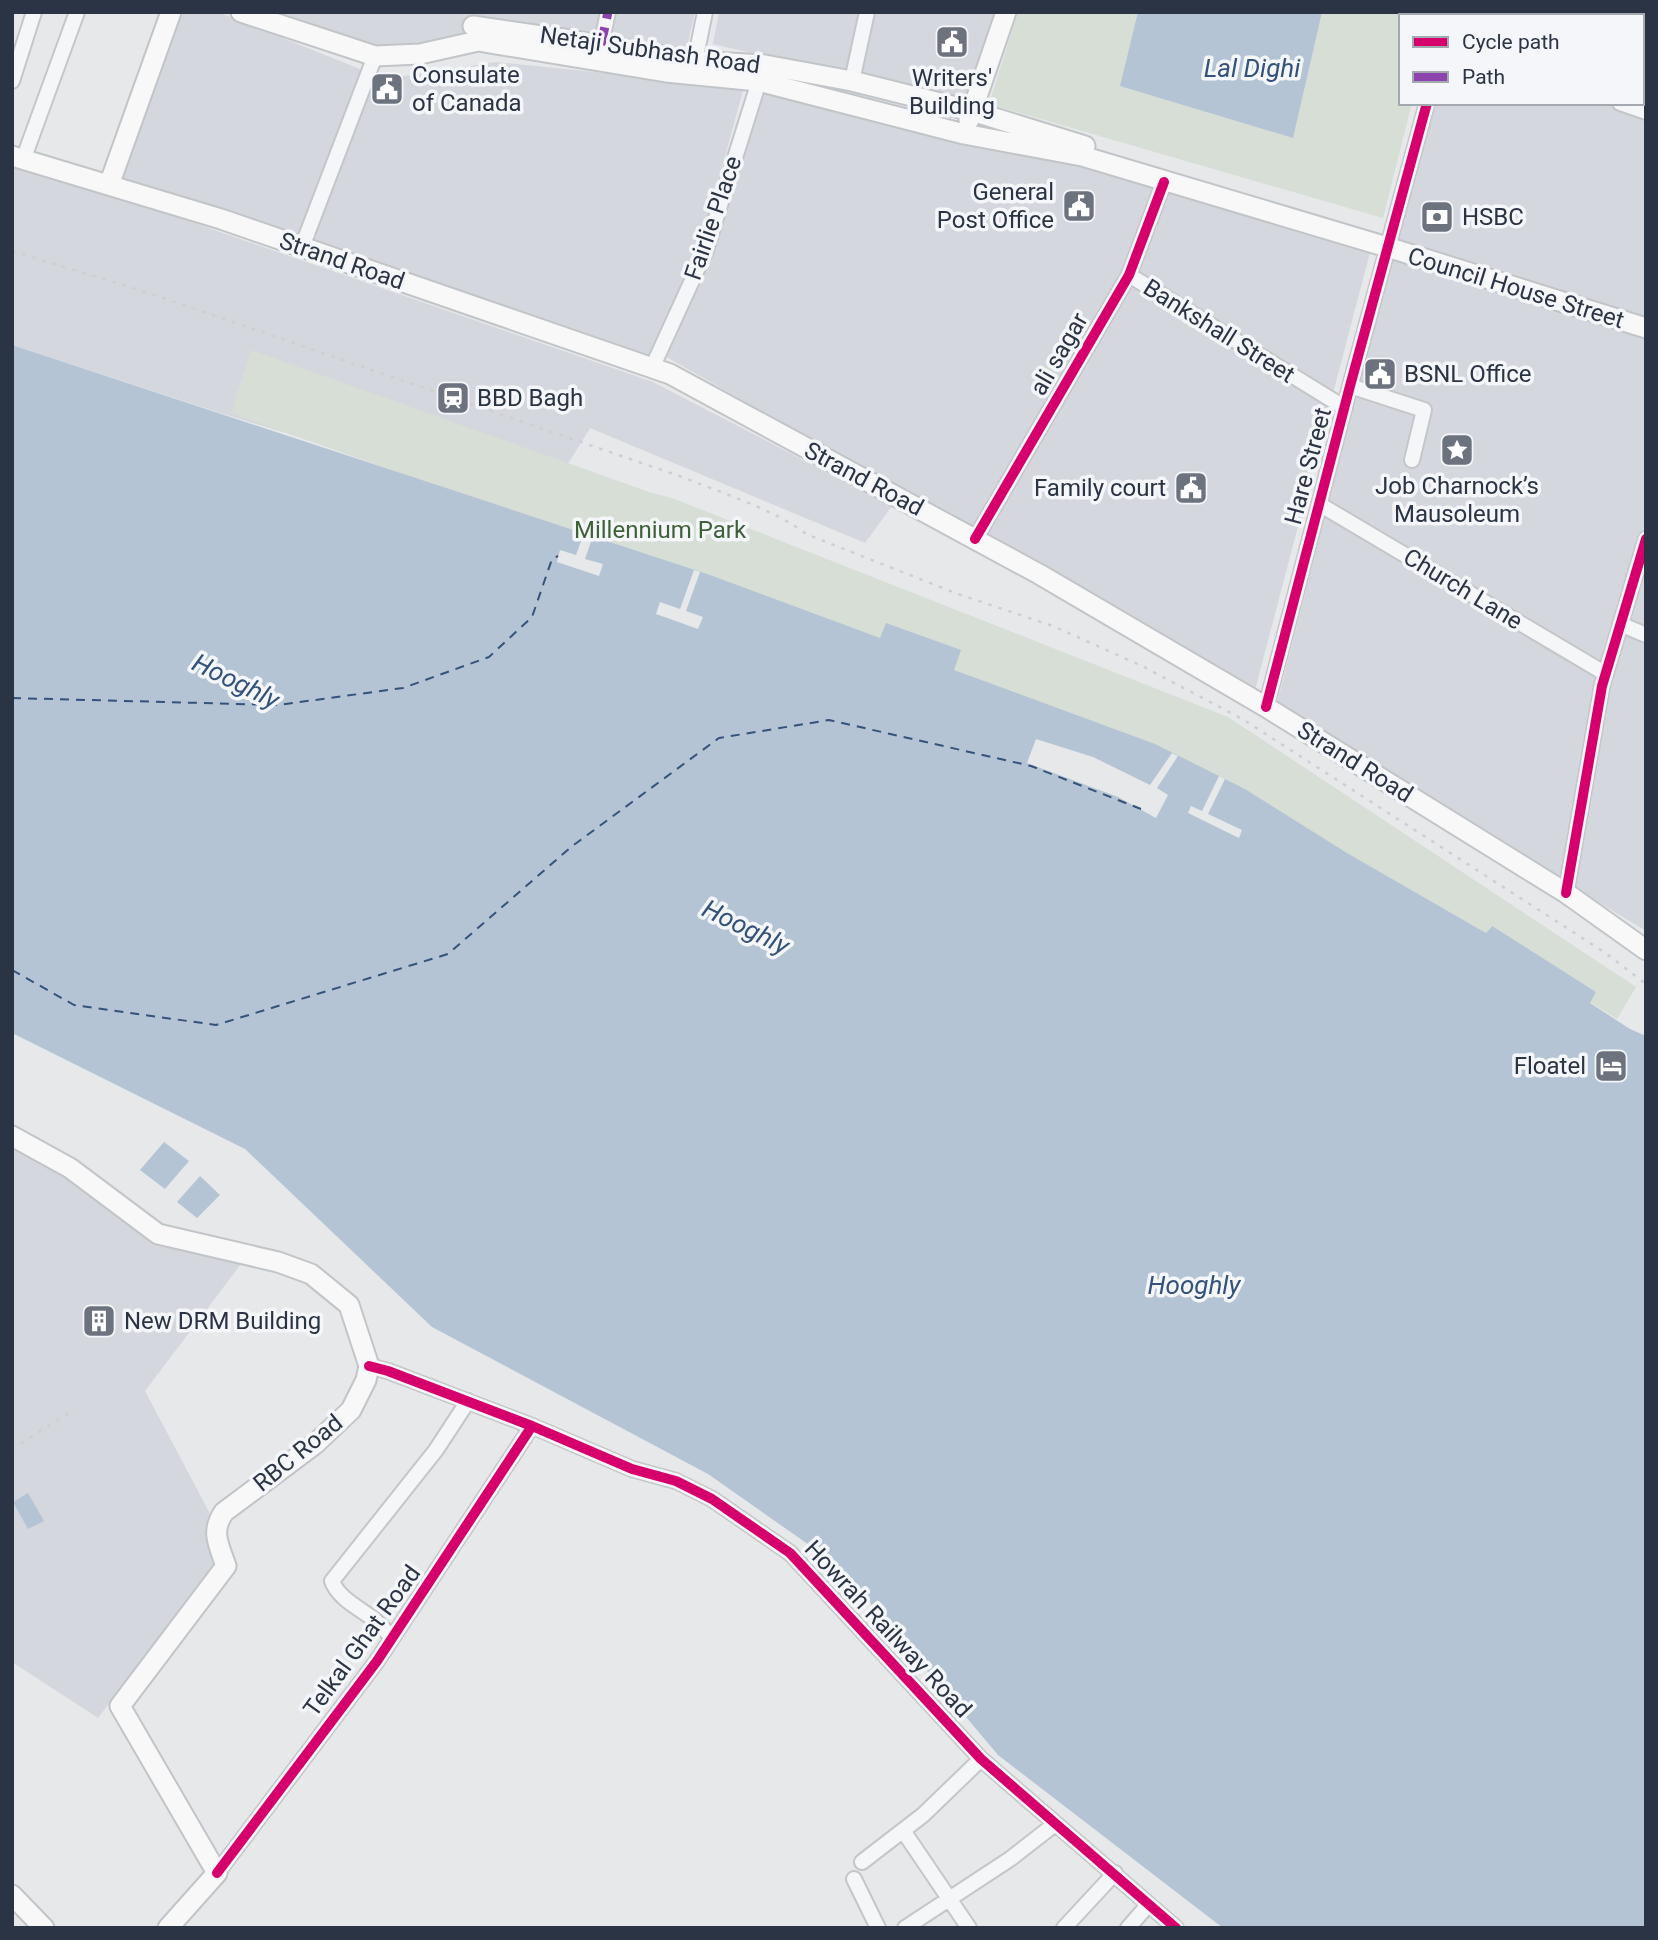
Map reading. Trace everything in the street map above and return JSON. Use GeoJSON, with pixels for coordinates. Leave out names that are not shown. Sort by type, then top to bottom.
{"type":"FeatureCollection","features":[{"type":"Feature","properties":{"kind":"main road"},"geometry":{"type":"LineString","coordinates":[[109,185],[171,12]]}},
{"type":"Feature","properties":{"kind":"main road"},"geometry":{"type":"LineString","coordinates":[[241,12],[375,56],[420,54],[456,46],[473,26]]}},
{"type":"Feature","properties":{"kind":"main road"},"geometry":{"type":"LineString","coordinates":[[964,134],[1006,12]]}},
{"type":"Feature","properties":{"kind":"main road","name":"Netaji Subhash Road"},"geometry":{"type":"LineString","coordinates":[[473,26],[601,45],[696,68]]}},
{"type":"Feature","properties":{"kind":"main road","name":"Netaji Subhash Road"},"geometry":{"type":"LineString","coordinates":[[473,26],[696,68]]}},
{"type":"Feature","properties":{"kind":"main road"},"geometry":{"type":"LineString","coordinates":[[696,68],[762,73],[964,134],[1082,156],[1167,178]]}},
{"type":"Feature","properties":{"kind":"main road","name":"Netaji Subhash Road"},"geometry":{"type":"LineString","coordinates":[[762,73],[852,81],[972,110],[1167,178]]}},
{"type":"Feature","properties":{"kind":"main road","name":"Strand Road"},"geometry":{"type":"LineString","coordinates":[[18,158],[302,247],[670,374],[1039,574],[1266,707],[1566,893],[1646,950]]}},
{"type":"Feature","properties":{"kind":"main road","name":"Council House Street"},"geometry":{"type":"LineString","coordinates":[[1167,178],[1646,316]]}},
{"type":"Feature","properties":{"kind":"main road","name":"Council House Street"},"geometry":{"type":"LineString","coordinates":[[1389,241],[1646,328]]}},
{"type":"Feature","properties":{"kind":"main road"},"geometry":{"type":"LineString","coordinates":[[12,1136],[70,1168],[158,1234],[278,1262],[311,1274],[349,1305],[369,1366]]}},
{"type":"Feature","properties":{"kind":"main road","name":"RBC Road"},"geometry":{"type":"LineString","coordinates":[[206,1885],[120,1706],[226,1566],[216,1536],[217,1522],[224,1512],[315,1444],[351,1410],[366,1380],[369,1366]]}},
{"type":"Feature","properties":{"kind":"main road"},"geometry":{"type":"LineString","coordinates":[[168,1928],[206,1885]]}},
{"type":"Feature","properties":{"kind":"main road"},"geometry":{"type":"LineString","coordinates":[[12,1895],[44,1928]]}},
{"type":"Feature","properties":{"kind":"street"},"geometry":{"type":"LineString","coordinates":[[12,81],[34,12]]}},
{"type":"Feature","properties":{"kind":"street"},"geometry":{"type":"LineString","coordinates":[[18,158],[77,12]]}},
{"type":"Feature","properties":{"kind":"street"},"geometry":{"type":"LineString","coordinates":[[601,45],[608,12]]}},
{"type":"Feature","properties":{"kind":"street"},"geometry":{"type":"LineString","coordinates":[[696,68],[705,12]]}},
{"type":"Feature","properties":{"kind":"street"},"geometry":{"type":"LineString","coordinates":[[852,81],[867,12]]}},
{"type":"Feature","properties":{"kind":"street"},"geometry":{"type":"LineString","coordinates":[[302,247],[375,56]]}},
{"type":"Feature","properties":{"kind":"street","name":"Fairlie Place"},"geometry":{"type":"LineString","coordinates":[[652,368],[706,250],[762,73]]}},
{"type":"Feature","properties":{"kind":"street","name":"Hare Street"},"geometry":{"type":"LineString","coordinates":[[1266,707],[1426,105]]}},
{"type":"Feature","properties":{"kind":"street"},"geometry":{"type":"LineString","coordinates":[[1626,105],[1646,112]]}},
{"type":"Feature","properties":{"kind":"street","name":"ali sagar"},"geometry":{"type":"LineString","coordinates":[[975,540],[1129,275],[1167,178]]}},
{"type":"Feature","properties":{"kind":"street","name":"Bankshall Street"},"geometry":{"type":"LineString","coordinates":[[1129,275],[1345,408]]}},
{"type":"Feature","properties":{"kind":"street"},"geometry":{"type":"LineString","coordinates":[[1350,386],[1424,410],[1412,460]]}},
{"type":"Feature","properties":{"kind":"street","name":"Church Lane"},"geometry":{"type":"LineString","coordinates":[[1319,504],[1606,674]]}},
{"type":"Feature","properties":{"kind":"street"},"geometry":{"type":"LineString","coordinates":[[1566,893],[1606,674],[1646,540]]}},
{"type":"Feature","properties":{"kind":"street"},"geometry":{"type":"LineString","coordinates":[[1620,624],[1646,635]]}},
{"type":"Feature","properties":{"kind":"street","name":"Howrah Railway Road"},"geometry":{"type":"LineString","coordinates":[[369,1366],[532,1426],[632,1469],[676,1480],[712,1499],[790,1553],[981,1759],[1176,1928]]}},
{"type":"Feature","properties":{"kind":"street"},"geometry":{"type":"LineString","coordinates":[[392,1638],[334,1587],[332,1581],[436,1450],[468,1401]]}},
{"type":"Feature","properties":{"kind":"street","name":"Telkal Ghat Road"},"geometry":{"type":"LineString","coordinates":[[206,1885],[392,1638],[532,1426]]}},
{"type":"Feature","properties":{"kind":"street"},"geometry":{"type":"LineString","coordinates":[[862,1862],[904,1832],[981,1759]]}},
{"type":"Feature","properties":{"kind":"street"},"geometry":{"type":"LineString","coordinates":[[905,1928],[1010,1859],[1055,1824]]}},
{"type":"Feature","properties":{"kind":"street"},"geometry":{"type":"LineString","coordinates":[[904,1832],[969,1928]]}},
{"type":"Feature","properties":{"kind":"street"},"geometry":{"type":"LineString","coordinates":[[1064,1928],[1115,1873]]}},
{"type":"Feature","properties":{"kind":"street"},"geometry":{"type":"LineString","coordinates":[[854,1879],[878,1928]]}},
{"type":"Feature","properties":{"kind":"street"},"geometry":{"type":"LineString","coordinates":[[1128,1928],[1148,1905]]}},
{"type":"Feature","properties":{"kind":"shaded area"},"geometry":{"type":"Polygon","coordinates":[[[180,12],[218,12],[385,79],[496,62],[744,87],[701,244],[647,368],[119,189],[180,12]]]}},
{"type":"Feature","properties":{"kind":"shaded area"},"geometry":{"type":"Polygon","coordinates":[[[253,12],[695,12],[683,64],[429,44],[374,50],[253,12]]]}},
{"type":"Feature","properties":{"kind":"shaded area"},"geometry":{"type":"Polygon","coordinates":[[[719,12],[995,12],[967,99],[870,81],[713,44],[719,12]]]}},
{"type":"Feature","properties":{"kind":"shaded area"},"geometry":{"type":"Polygon","coordinates":[[[1646,12],[1646,325],[1395,243],[1429,105],[1644,105],[1644,14],[1452,14],[1646,12]]]}},
{"type":"Feature","properties":{"kind":"shaded area"},"geometry":{"type":"Polygon","coordinates":[[[768,84],[853,92],[962,140],[1136,177],[1372,245],[1255,690],[663,355],[711,253],[768,84]]]}},
{"type":"Feature","properties":{"kind":"shaded area"},"geometry":{"type":"Polygon","coordinates":[[[12,160],[653,382],[892,506],[865,543],[590,428],[539,511],[214,411],[12,345],[12,160]]]}},
{"type":"Feature","properties":{"kind":"shaded area"},"geometry":{"type":"Polygon","coordinates":[[[1394,248],[1646,337],[1646,931],[1276,707],[1394,248]]]}},
{"type":"Feature","properties":{"kind":"shaded area"},"geometry":{"type":"Polygon","coordinates":[[[12,1145],[69,1178],[152,1242],[244,1260],[145,1391],[209,1512],[217,1561],[98,1718],[12,1662],[12,1145]]]}},
{"type":"Feature","properties":{"kind":"green space"},"geometry":{"type":"Polygon","coordinates":[[[1018,12],[1435,12],[1399,14],[1399,105],[1411,105],[1383,218],[989,104],[1018,12]]]}},
{"type":"Feature","properties":{"kind":"green space","name":"Millennium Park"},"geometry":{"type":"Polygon","coordinates":[[[251,350],[672,498],[1228,717],[1636,987],[1617,1019],[1590,1002],[1596,992],[1491,926],[1486,933],[1178,756],[954,670],[231,413],[251,350]]]}},
{"type":"Feature","properties":{"kind":"water","name":"Lal Dighi"},"geometry":{"type":"Polygon","coordinates":[[[1138,12],[1322,12],[1293,138],[1120,86],[1138,12]]]}},
{"type":"Feature","properties":{"kind":"water","name":"Hooghly"},"geometry":{"type":"Polygon","coordinates":[[[12,345],[710,575],[880,638],[886,623],[961,650],[954,670],[1155,744],[1245,789],[1347,853],[1486,933],[1492,926],[1596,992],[1590,1003],[1646,1036],[1646,1928],[1223,1928],[998,1755],[839,1566],[708,1474],[432,1327],[245,1149],[12,1033],[12,345]]]}},
{"type":"Feature","properties":{"kind":"water"},"geometry":{"type":"Polygon","coordinates":[[[164,1142],[189,1161],[165,1189],[140,1170],[164,1142]]]}},
{"type":"Feature","properties":{"kind":"water"},"geometry":{"type":"Polygon","coordinates":[[[200,1176],[220,1195],[197,1218],[177,1202],[200,1176]]]}},
{"type":"Feature","properties":{"kind":"water"},"geometry":{"type":"Polygon","coordinates":[[[28,1493],[44,1521],[28,1529],[13,1502],[28,1493]]]}},
{"type":"Feature","properties":{"kind":"pier"},"geometry":{"type":"Polygon","coordinates":[[[584,533],[593,536],[585,559],[603,564],[599,576],[557,562],[560,550],[576,555],[584,533]]]}},
{"type":"Feature","properties":{"kind":"pier"},"geometry":{"type":"Polygon","coordinates":[[[694,570],[700,572],[686,611],[703,617],[698,629],[656,614],[660,602],[680,609],[694,570]]]}},
{"type":"Feature","properties":{"kind":"pier"},"geometry":{"type":"Polygon","coordinates":[[[1036,739],[1093,757],[1150,785],[1172,753],[1178,756],[1157,788],[1168,795],[1156,818],[1118,797],[1027,763],[1036,739]]]}},
{"type":"Feature","properties":{"kind":"pier"},"geometry":{"type":"Polygon","coordinates":[[[1219,776],[1225,779],[1208,814],[1242,830],[1239,838],[1188,813],[1191,806],[1202,811],[1219,776]]]}},
{"type":"Feature","properties":{"kind":"ferry route"},"geometry":{"type":"LineString","coordinates":[[12,698],[278,705],[403,688],[489,657],[532,617],[552,559],[558,556]]}},
{"type":"Feature","properties":{"kind":"ferry route"},"geometry":{"type":"LineString","coordinates":[[12,970],[74,1005],[216,1025],[448,954],[571,847],[719,738],[829,720],[1031,766],[1141,809]]}},
{"type":"Feature","properties":{"kind":"railway"},"geometry":{"type":"LineString","coordinates":[[12,251],[146,292],[685,478],[764,510],[806,534],[958,594],[1053,626],[1144,667],[1244,720],[1604,952],[1646,984]]}},
{"type":"Feature","properties":{"kind":"railway"},"geometry":{"type":"LineString","coordinates":[[12,1449],[72,1411]]}},
{"type":"Feature","properties":{"kind":"marked path"},"geometry":{"type":"LineString","coordinates":[[601,45],[608,12]]}},
{"type":"Feature","properties":{"kind":"cycle path"},"geometry":{"type":"LineString","coordinates":[[1266,707],[1426,105]]}},
{"type":"Feature","properties":{"kind":"cycle path"},"geometry":{"type":"LineString","coordinates":[[975,539],[1129,275],[1164,182]]}},
{"type":"Feature","properties":{"kind":"cycle path"},"geometry":{"type":"LineString","coordinates":[[1566,893],[1602,686],[1646,539]]}},
{"type":"Feature","properties":{"kind":"cycle path"},"geometry":{"type":"LineString","coordinates":[[369,1366],[532,1426],[632,1469],[676,1481],[712,1499],[790,1553],[981,1759],[1176,1928]]}},
{"type":"Feature","properties":{"kind":"cycle path"},"geometry":{"type":"LineString","coordinates":[[217,1873],[377,1661],[532,1426]]}},
{"type":"Feature","properties":{"kind":"place","name":"Writers' Building"},"geometry":{"type":"Point","coordinates":[952,42]}},
{"type":"Feature","properties":{"kind":"place","name":"Consulate of Canada"},"geometry":{"type":"Point","coordinates":[387,89]}},
{"type":"Feature","properties":{"kind":"place","name":"General Post Office"},"geometry":{"type":"Point","coordinates":[1079,206]}},
{"type":"Feature","properties":{"kind":"place","name":"HSBC"},"geometry":{"type":"Point","coordinates":[1437,217]}},
{"type":"Feature","properties":{"kind":"place","name":"BSNL Office"},"geometry":{"type":"Point","coordinates":[1380,374]}},
{"type":"Feature","properties":{"kind":"place","name":"BBD Bagh"},"geometry":{"type":"Point","coordinates":[453,398]}},
{"type":"Feature","properties":{"kind":"place","name":"Job Charnock’s Mausoleum"},"geometry":{"type":"Point","coordinates":[1457,450]}},
{"type":"Feature","properties":{"kind":"place","name":"Family court"},"geometry":{"type":"Point","coordinates":[1191,488]}},
{"type":"Feature","properties":{"kind":"place","name":"Floatel"},"geometry":{"type":"Point","coordinates":[1611,1066]}},
{"type":"Feature","properties":{"kind":"place","name":"New DRM Building"},"geometry":{"type":"Point","coordinates":[99,1321]}}]}
